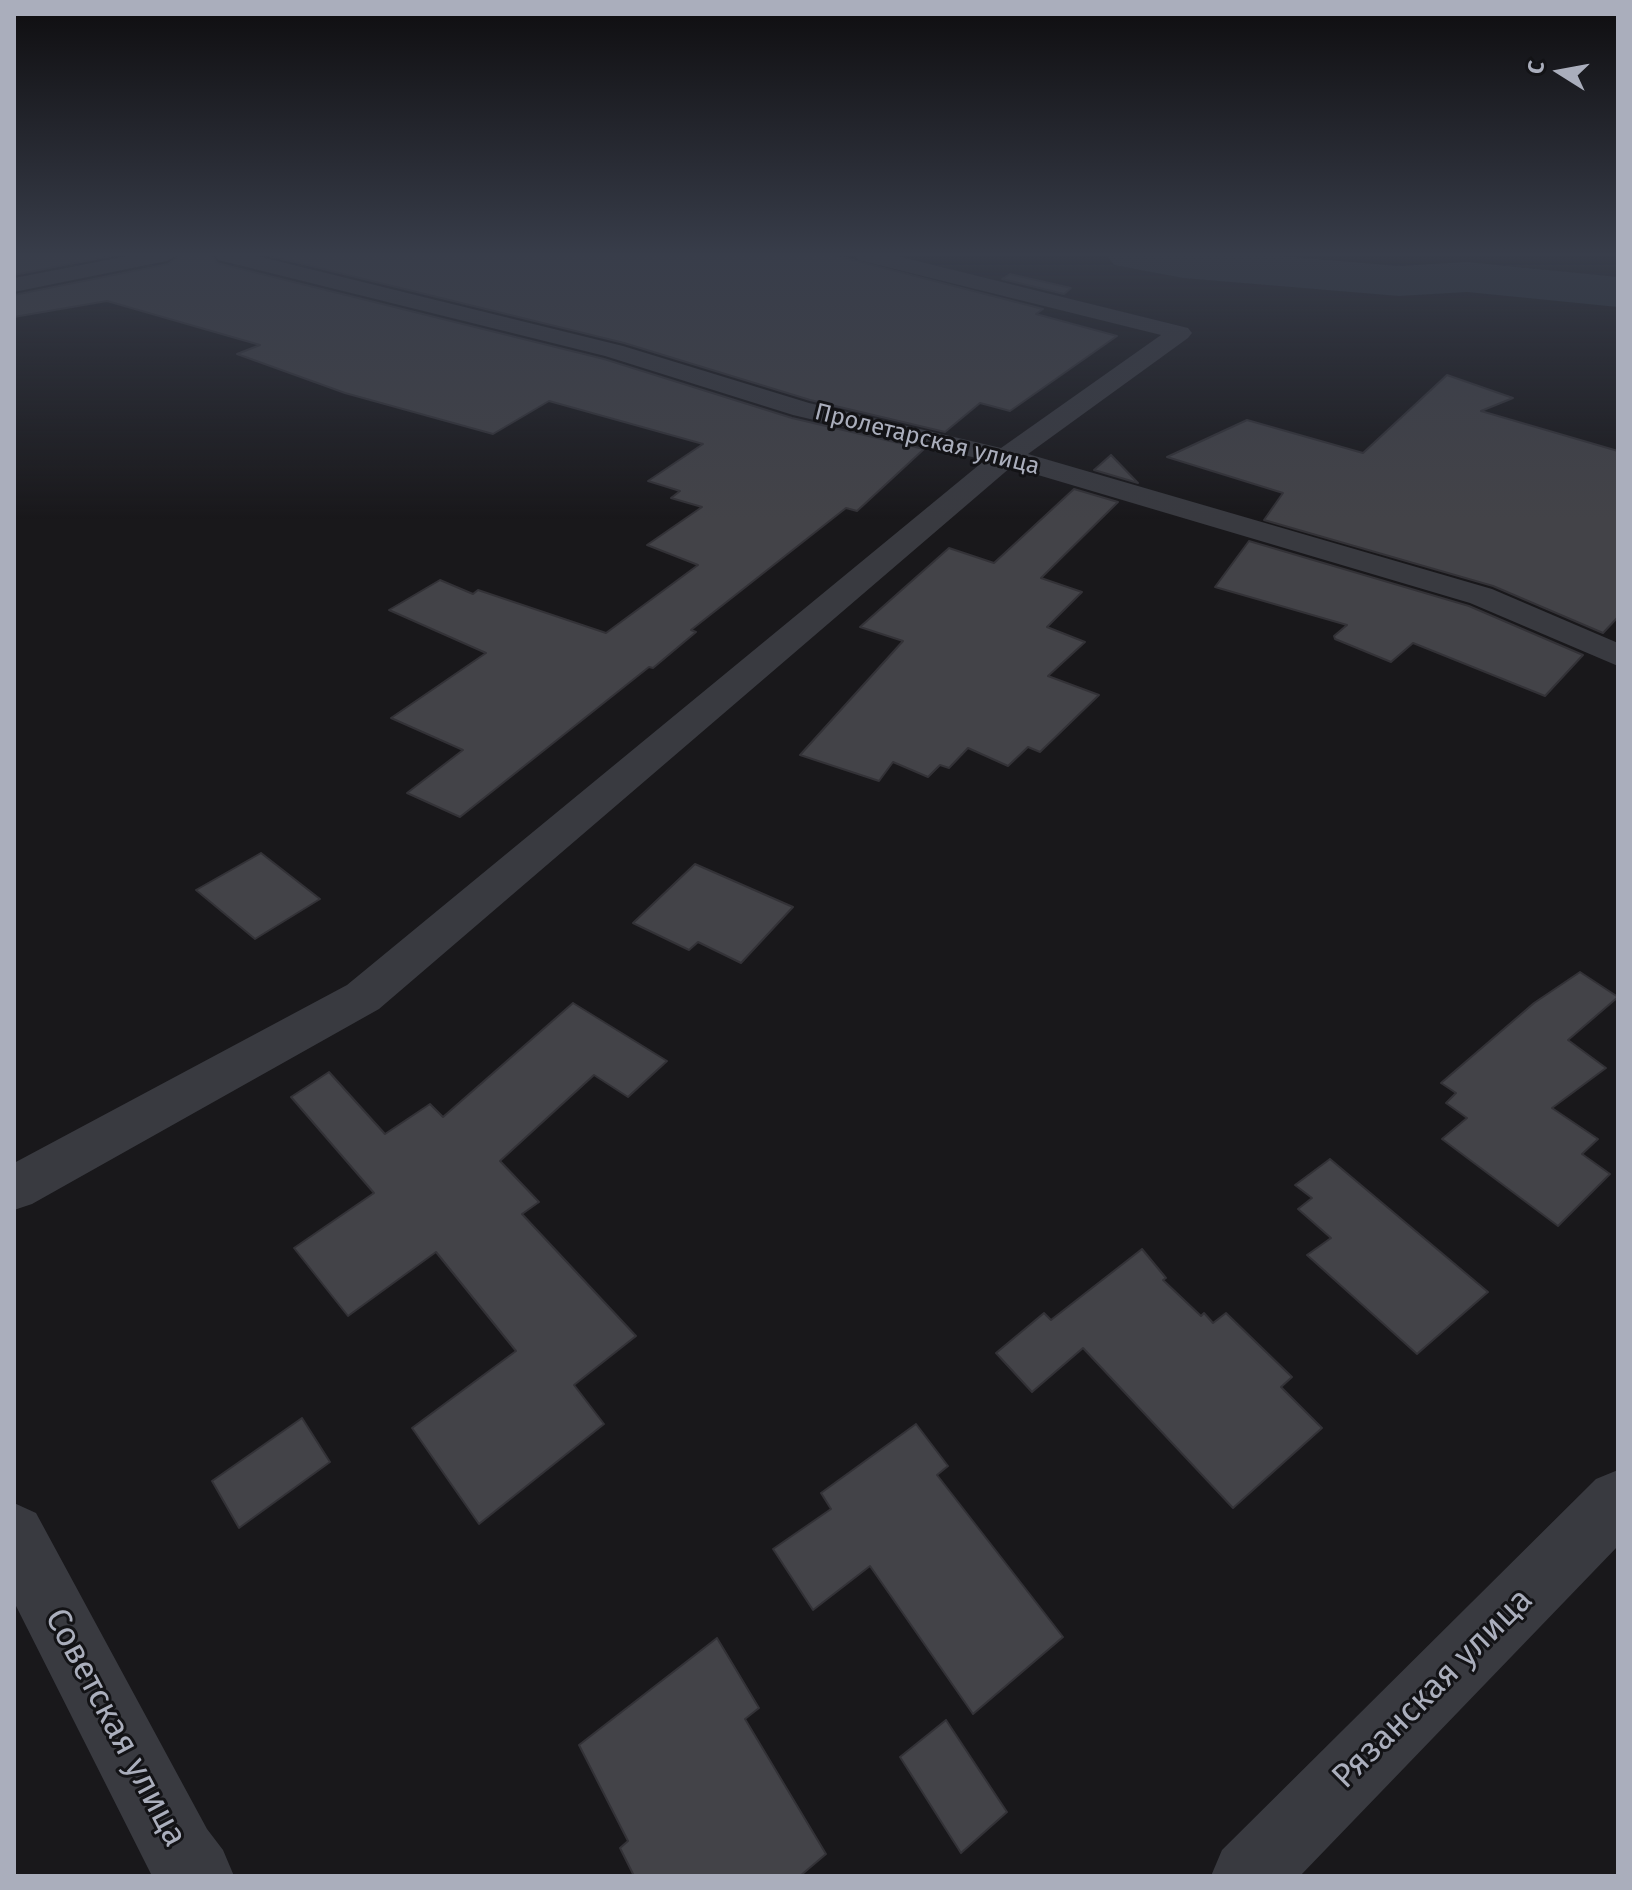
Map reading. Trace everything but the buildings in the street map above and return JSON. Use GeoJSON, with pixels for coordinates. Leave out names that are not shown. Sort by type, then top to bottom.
{"type":"FeatureCollection","features":[{"type":"Feature","properties":{"kind":"street","name":"Пролетарская улица"},"geometry":{"type":"LineString","coordinates":[[582,343],[802,409],[1006,457],[1481,596],[1618,656]]}},
{"type":"Feature","properties":{"kind":"street"},"geometry":{"type":"LineString","coordinates":[[14,1188],[363,997],[1006,457],[1166,343]]}},
{"type":"Feature","properties":{"kind":"street","name":"Рязанская улица"},"geometry":{"type":"LineString","coordinates":[[1248,1876],[1618,1501]]}},
{"type":"Feature","properties":{"kind":"street","name":"Советская улица"},"geometry":{"type":"LineString","coordinates":[[14,1535],[181,1855],[197,1876]]}}]}
